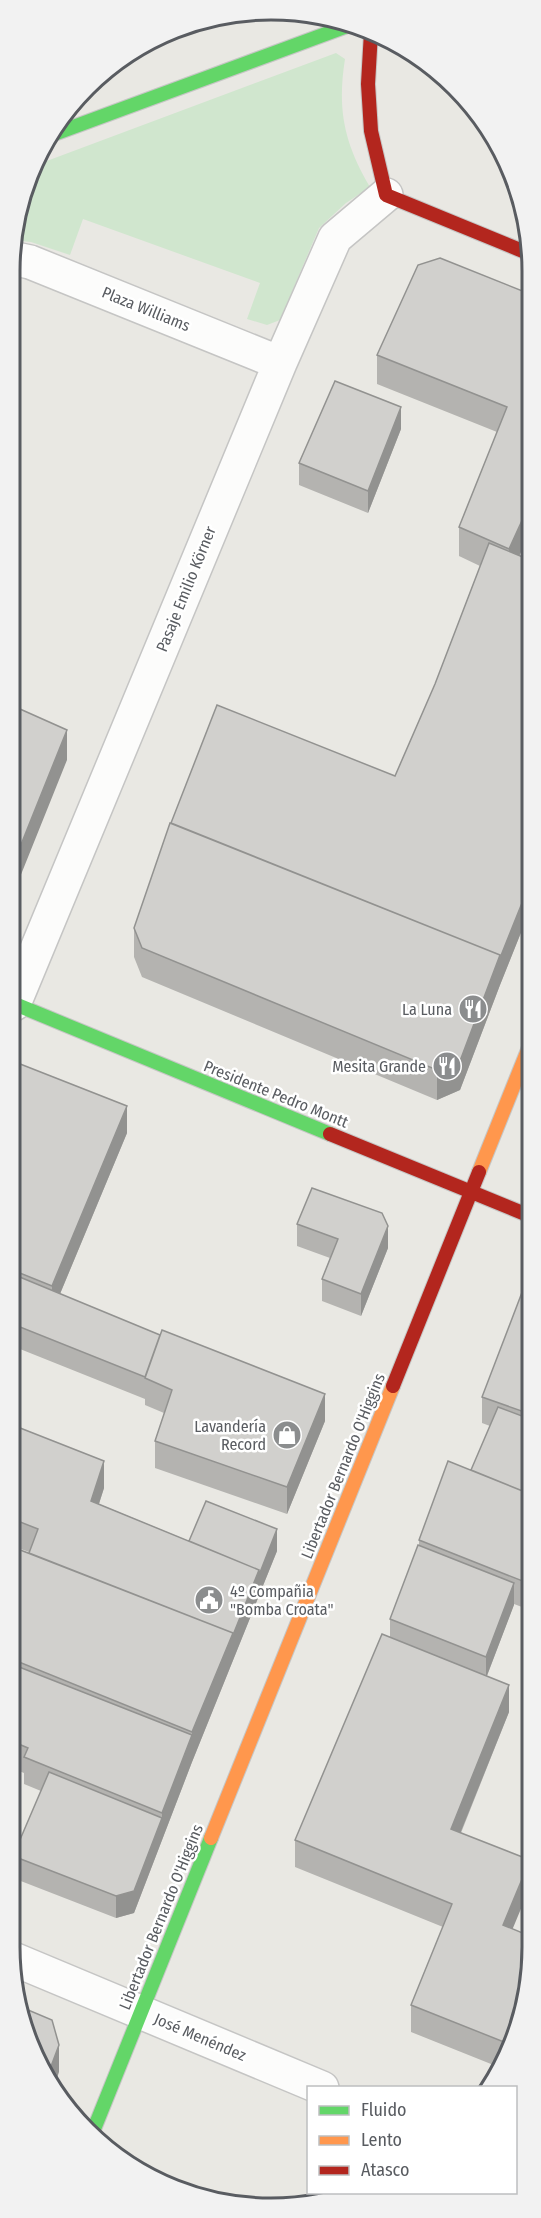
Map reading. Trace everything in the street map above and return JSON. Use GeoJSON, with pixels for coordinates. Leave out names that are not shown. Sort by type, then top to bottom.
{"type":"FeatureCollection","features":[{"type":"Feature","properties":{"kind":"street"},"geometry":{"type":"LineString","coordinates":[[62,131],[339,29]]}},
{"type":"Feature","properties":{"kind":"street"},"geometry":{"type":"LineString","coordinates":[[371,40],[368,84],[371,131],[386,195],[521,250]]}},
{"type":"Feature","properties":{"kind":"street","name":"Pasaje Emilio Körner"},"geometry":{"type":"LineString","coordinates":[[20,984],[279,363],[334,238],[386,195]]}},
{"type":"Feature","properties":{"kind":"street","name":"Plaza Williams"},"geometry":{"type":"LineString","coordinates":[[20,260],[279,363]]}},
{"type":"Feature","properties":{"kind":"street","name":"Presidente Pedro Montt"},"geometry":{"type":"LineString","coordinates":[[20,1006],[522,1213]]}},
{"type":"Feature","properties":{"kind":"street","name":"Libertador Bernardo O'Higgins"},"geometry":{"type":"LineString","coordinates":[[95,2127],[522,1065]]}},
{"type":"Feature","properties":{"kind":"street","name":"José Menéndez"},"geometry":{"type":"LineString","coordinates":[[20,1962],[317,2086]]}},
{"type":"Feature","properties":{"kind":"green space"},"geometry":{"type":"Polygon","coordinates":[[[336,53],[345,59],[342,94],[345,125],[354,155],[370,187],[346,203],[319,228],[280,320],[267,325],[247,319],[260,283],[83,219],[70,255],[22,241],[28,206],[44,162],[336,53]]]}},
{"type":"Feature","properties":{"kind":"building"},"geometry":{"type":"Polygon","coordinates":[[[440,258],[522,291],[522,521],[509,549],[459,527],[507,407],[377,355],[418,265],[440,258]]]}},
{"type":"Feature","properties":{"kind":"building"},"geometry":{"type":"Polygon","coordinates":[[[335,381],[401,407],[368,491],[299,463],[335,381]]]}},
{"type":"Feature","properties":{"kind":"building"},"geometry":{"type":"Polygon","coordinates":[[[489,543],[522,557],[522,903],[500,958],[500,955],[171,823],[217,705],[395,776],[435,684],[489,543]]]}},
{"type":"Feature","properties":{"kind":"building"},"geometry":{"type":"Polygon","coordinates":[[[20,709],[67,730],[20,847],[20,709]]]}},
{"type":"Feature","properties":{"kind":"building"},"geometry":{"type":"Polygon","coordinates":[[[170,823],[500,955],[460,1061],[437,1070],[142,948],[134,928],[170,823]]]}},
{"type":"Feature","properties":{"kind":"building"},"geometry":{"type":"Polygon","coordinates":[[[20,1064],[127,1106],[52,1286],[20,1273],[20,1064]]]}},
{"type":"Feature","properties":{"kind":"building"},"geometry":{"type":"Polygon","coordinates":[[[312,1188],[382,1213],[388,1226],[361,1294],[322,1279],[338,1239],[297,1224],[312,1188]]]}},
{"type":"Feature","properties":{"kind":"building"},"geometry":{"type":"Polygon","coordinates":[[[20,1277],[160,1335],[145,1377],[20,1327],[20,1277]]]}},
{"type":"Feature","properties":{"kind":"building"},"geometry":{"type":"Polygon","coordinates":[[[522,1292],[522,1411],[482,1397],[522,1292]]]}},
{"type":"Feature","properties":{"kind":"building"},"geometry":{"type":"Polygon","coordinates":[[[162,1330],[325,1394],[287,1487],[155,1441],[172,1390],[145,1378],[162,1330]]]}},
{"type":"Feature","properties":{"kind":"building"},"geometry":{"type":"Polygon","coordinates":[[[498,1407],[522,1416],[522,1491],[471,1470],[498,1407]]]}},
{"type":"Feature","properties":{"kind":"building"},"geometry":{"type":"Polygon","coordinates":[[[20,1428],[104,1461],[91,1501],[259,1570],[233,1635],[233,1633],[29,1553],[38,1529],[20,1522],[20,1428]]]}},
{"type":"Feature","properties":{"kind":"building"},"geometry":{"type":"Polygon","coordinates":[[[448,1461],[522,1491],[522,1581],[419,1540],[448,1461]]]}},
{"type":"Feature","properties":{"kind":"building"},"geometry":{"type":"Polygon","coordinates":[[[206,1501],[277,1529],[259,1575],[259,1570],[189,1541],[206,1501]]]}},
{"type":"Feature","properties":{"kind":"building"},"geometry":{"type":"Polygon","coordinates":[[[418,1545],[514,1583],[486,1657],[390,1619],[418,1545]]]}},
{"type":"Feature","properties":{"kind":"building"},"geometry":{"type":"Polygon","coordinates":[[[20,1550],[233,1633],[192,1732],[20,1662],[20,1550]]]}},
{"type":"Feature","properties":{"kind":"building"},"geometry":{"type":"Polygon","coordinates":[[[382,1634],[509,1685],[451,1829],[522,1857],[522,1879],[503,1925],[522,1933],[522,1948],[517,1996],[503,2042],[411,2005],[452,1904],[295,1840],[382,1634]]]}},
{"type":"Feature","properties":{"kind":"building"},"geometry":{"type":"Polygon","coordinates":[[[20,1667],[192,1735],[162,1813],[24,1757],[28,1748],[20,1745],[20,1667]]]}},
{"type":"Feature","properties":{"kind":"building"},"geometry":{"type":"Polygon","coordinates":[[[49,1772],[162,1818],[134,1891],[116,1896],[20,1859],[20,1840],[49,1772]]]}},
{"type":"Feature","properties":{"kind":"building"},"geometry":{"type":"Polygon","coordinates":[[[27,2010],[52,2020],[59,2045],[50,2068],[27,2010]]]}},
{"type":"Feature","properties":{"kind":"traffic: fast"},"geometry":{"type":"LineString","coordinates":[[62,131],[339,29]]}},
{"type":"Feature","properties":{"kind":"traffic: fast"},"geometry":{"type":"LineString","coordinates":[[20,1006],[330,1134]]}},
{"type":"Feature","properties":{"kind":"traffic: fast"},"geometry":{"type":"LineString","coordinates":[[95,2127],[211,1838]]}},
{"type":"Feature","properties":{"kind":"traffic: slow"},"geometry":{"type":"LineString","coordinates":[[479,1172],[522,1065]]}},
{"type":"Feature","properties":{"kind":"traffic: slow"},"geometry":{"type":"LineString","coordinates":[[211,1838],[393,1386]]}},
{"type":"Feature","properties":{"kind":"traffic: jam"},"geometry":{"type":"LineString","coordinates":[[371,40],[368,84],[371,131],[386,195],[521,250]]}},
{"type":"Feature","properties":{"kind":"traffic: jam"},"geometry":{"type":"LineString","coordinates":[[330,1134],[522,1213]]}},
{"type":"Feature","properties":{"kind":"traffic: jam"},"geometry":{"type":"LineString","coordinates":[[393,1386],[479,1172]]}},
{"type":"Feature","properties":{"kind":"place","name":"La Luna"},"geometry":{"type":"Point","coordinates":[473,1009]}},
{"type":"Feature","properties":{"kind":"place","name":"Mesita Grande"},"geometry":{"type":"Point","coordinates":[447,1066]}},
{"type":"Feature","properties":{"kind":"place","name":"Lavandería Record"},"geometry":{"type":"Point","coordinates":[287,1435]}},
{"type":"Feature","properties":{"kind":"place","name":"4º Compañia \"Bomba Croata\""},"geometry":{"type":"Point","coordinates":[209,1600]}}]}
